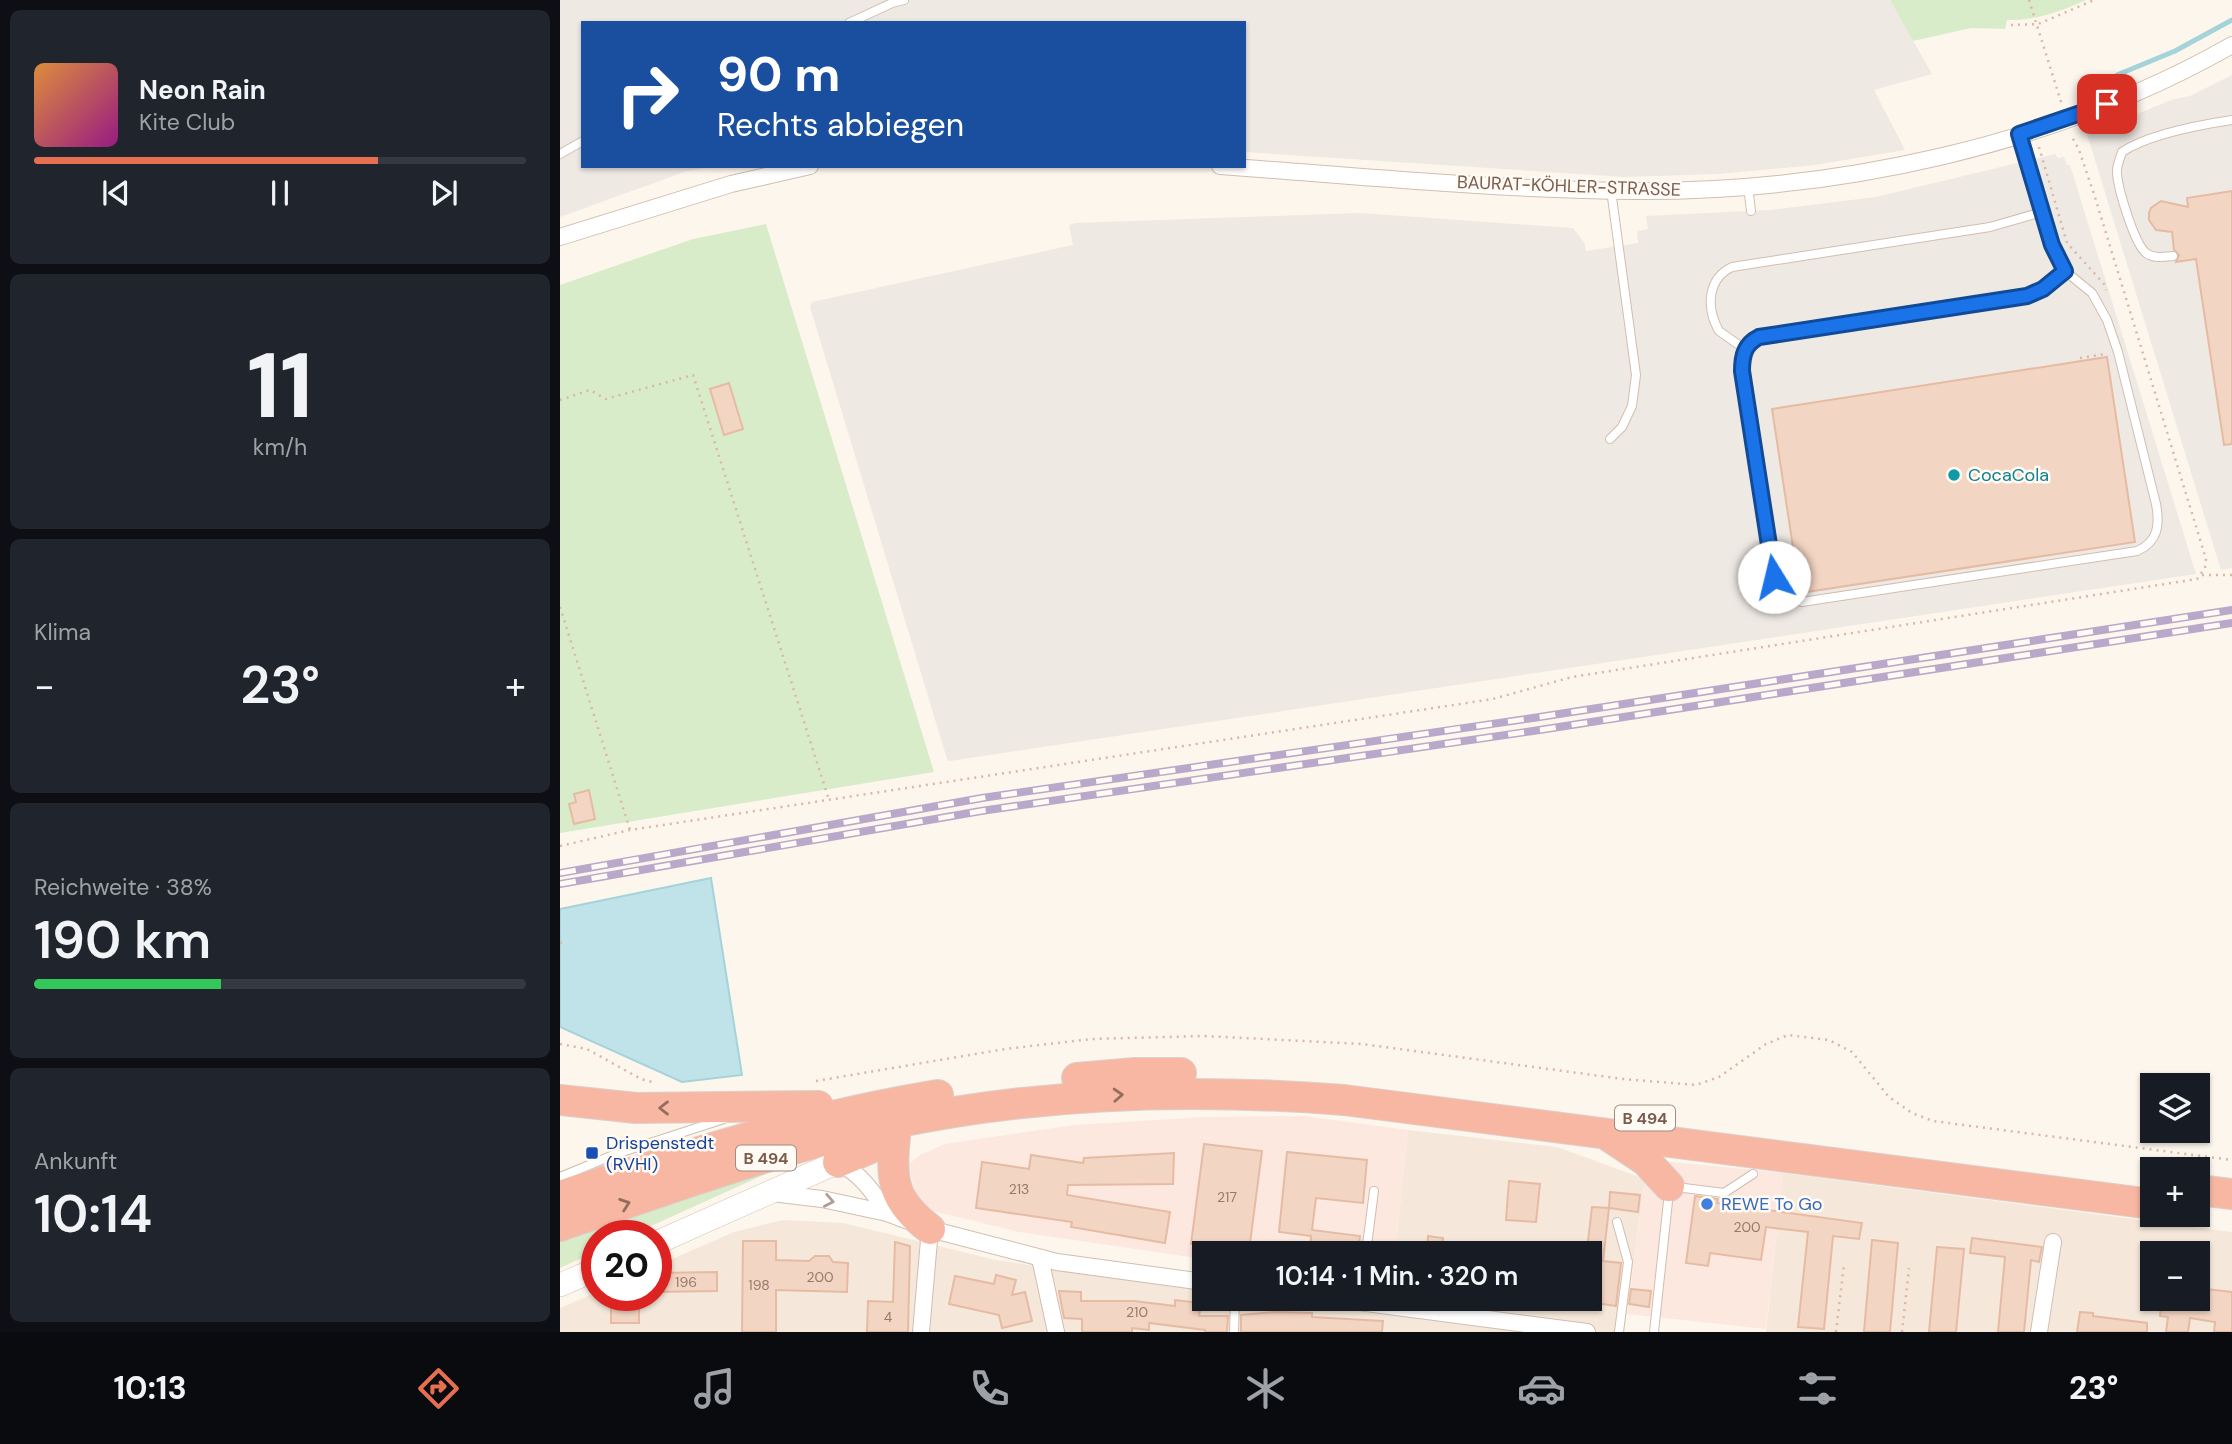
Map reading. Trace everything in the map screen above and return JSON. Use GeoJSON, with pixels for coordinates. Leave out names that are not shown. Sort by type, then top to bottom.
{"type":"FeatureCollection","features":[{"type":"Feature","properties":{"kind":"highway","name":"B 494"},"geometry":{"type":"LineString","coordinates":[[560,1196],[721,1143],[891,1103],[1005,1085],[1135,1073],[1282,1076],[1522,1102],[2140,1182]]}},
{"type":"Feature","properties":{"kind":"highway","name":"B 494"},"geometry":{"type":"LineString","coordinates":[[560,1226],[731,1168],[888,1125],[977,1108],[1063,1098],[1157,1093],[1264,1093],[1344,1100],[2140,1202]]}},
{"type":"Feature","properties":{"kind":"highway"},"geometry":{"type":"LineString","coordinates":[[560,1100],[636,1108],[756,1108],[891,1103]]}},
{"type":"Feature","properties":{"kind":"highway"},"geometry":{"type":"LineString","coordinates":[[838,1163],[895,1138],[977,1108]]}},
{"type":"Feature","properties":{"kind":"highway"},"geometry":{"type":"LineString","coordinates":[[1604,1132],[1646,1161],[1669,1186]]}},
{"type":"Feature","properties":{"kind":"highway"},"geometry":{"type":"LineString","coordinates":[[895,1138],[894,1183],[902,1203],[930,1229]]}},
{"type":"Feature","properties":{"kind":"highway"},"geometry":{"type":"LineString","coordinates":[[1753,1174],[1787,1155]]}},
{"type":"Feature","properties":{"kind":"highway"},"geometry":{"type":"LineString","coordinates":[[2210,1191],[2232,1194]]}},
{"type":"Feature","properties":{"kind":"highway"},"geometry":{"type":"LineString","coordinates":[[2210,1211],[2232,1214]]}},
{"type":"Feature","properties":{"kind":"street","name":"BAURAT-KÖHLER-STRASSE"},"geometry":{"type":"LineString","coordinates":[[1246,168],[1453,183],[1611,190],[1748,186],[1824,178],[1889,167],[2065,120],[2174,76],[2232,45]]}},
{"type":"Feature","properties":{"kind":"street"},"geometry":{"type":"LineString","coordinates":[[560,236],[731,184],[801,168]]}},
{"type":"Feature","properties":{"kind":"street"},"geometry":{"type":"LineString","coordinates":[[672,1236],[838,1163],[853,1170],[868,1184],[887,1213]]}},
{"type":"Feature","properties":{"kind":"street"},"geometry":{"type":"LineString","coordinates":[[769,1192],[822,1199],[887,1213],[930,1229],[1041,1258],[1192,1280]]}},
{"type":"Feature","properties":{"kind":"street"},"geometry":{"type":"LineString","coordinates":[[921,1332],[930,1229]]}},
{"type":"Feature","properties":{"kind":"street"},"geometry":{"type":"LineString","coordinates":[[2039,1332],[2053,1242]]}},
{"type":"Feature","properties":{"kind":"street"},"geometry":{"type":"LineString","coordinates":[[1041,1258],[1056,1332]]}},
{"type":"Feature","properties":{"kind":"street"},"geometry":{"type":"LineString","coordinates":[[560,1285],[581,1276]]}},
{"type":"Feature","properties":{"kind":"street"},"geometry":{"type":"LineString","coordinates":[[1408,1311],[1469,1324],[1587,1332]]}},
{"type":"Feature","properties":{"kind":"lane"},"geometry":{"type":"LineString","coordinates":[[853,21],[904,0]]}},
{"type":"Feature","properties":{"kind":"lane"},"geometry":{"type":"LineString","coordinates":[[2173,256],[2157,257],[2147,254],[2140,245],[2118,182],[2117,170],[2122,152],[2186,129],[2232,120]]}},
{"type":"Feature","properties":{"kind":"lane"},"geometry":{"type":"LineString","coordinates":[[2019,134],[2058,260],[2065,271],[2092,293],[2107,320],[2118,352],[2158,514],[2156,533],[2145,547],[2137,551],[1802,602],[1784,596],[1774,577],[1742,371],[1745,350],[1751,341],[1759,337],[2027,296],[2043,289],[2065,271]]}},
{"type":"Feature","properties":{"kind":"lane"},"geometry":{"type":"LineString","coordinates":[[560,154],[581,142]]}},
{"type":"Feature","properties":{"kind":"lane"},"geometry":{"type":"LineString","coordinates":[[1748,186],[1751,211]]}},
{"type":"Feature","properties":{"kind":"lane"},"geometry":{"type":"LineString","coordinates":[[1611,190],[1636,374],[1632,406],[1622,427],[1611,439]]}},
{"type":"Feature","properties":{"kind":"lane"},"geometry":{"type":"LineString","coordinates":[[1745,350],[1719,331],[1710,298],[1717,278],[1732,267],[1990,227],[2042,212]]}},
{"type":"Feature","properties":{"kind":"lane"},"geometry":{"type":"LineString","coordinates":[[560,1177],[616,1154],[756,1108]]}},
{"type":"Feature","properties":{"kind":"lane"},"geometry":{"type":"LineString","coordinates":[[1654,1332],[1669,1186],[1724,1193],[1753,1174]]}},
{"type":"Feature","properties":{"kind":"lane"},"geometry":{"type":"LineString","coordinates":[[1368,1241],[1374,1191]]}},
{"type":"Feature","properties":{"kind":"lane"},"geometry":{"type":"LineString","coordinates":[[1617,1222],[1628,1262],[1619,1332]]}},
{"type":"Feature","properties":{"kind":"lane"},"geometry":{"type":"LineString","coordinates":[[1234,1332],[1235,1311]]}},
{"type":"Feature","properties":{"kind":"path"},"geometry":{"type":"LineString","coordinates":[[2029,0],[2065,120],[2094,194],[2206,559],[2202,575]]}},
{"type":"Feature","properties":{"kind":"path"},"geometry":{"type":"LineString","coordinates":[[2011,25],[2038,24],[2094,0]]}},
{"type":"Feature","properties":{"kind":"path"},"geometry":{"type":"LineString","coordinates":[[2039,148],[2042,157]]}},
{"type":"Feature","properties":{"kind":"path"},"geometry":{"type":"LineString","coordinates":[[560,400],[590,390],[606,398],[693,375],[829,800]]}},
{"type":"Feature","properties":{"kind":"path"},"geometry":{"type":"LineString","coordinates":[[560,846],[630,830],[1493,699],[1572,677],[2190,582],[2202,575],[2232,575]]}},
{"type":"Feature","properties":{"kind":"path"},"geometry":{"type":"LineString","coordinates":[[560,607],[630,830]]}},
{"type":"Feature","properties":{"kind":"path"},"geometry":{"type":"LineString","coordinates":[[560,943],[566,942]]}},
{"type":"Feature","properties":{"kind":"path"},"geometry":{"type":"LineString","coordinates":[[807,1082],[1005,1049],[1092,1039],[1204,1036],[1362,1044],[1623,1079],[1696,1085],[1719,1077],[1766,1044],[1788,1035],[1829,1041],[1852,1052],[1889,1097],[1912,1113],[1933,1121],[2232,1160]]}},
{"type":"Feature","properties":{"kind":"path"},"geometry":{"type":"LineString","coordinates":[[560,1044],[587,1049],[641,1079],[662,1084]]}},
{"type":"Feature","properties":{"kind":"path"},"geometry":{"type":"LineString","coordinates":[[1836,1332],[1844,1264]]}},
{"type":"Feature","properties":{"kind":"path"},"geometry":{"type":"LineString","coordinates":[[1902,1332],[1909,1268]]}},
{"type":"Feature","properties":{"kind":"shaded area"},"geometry":{"type":"Polygon","coordinates":[[[560,0],[1890,0],[1932,74],[1874,90],[1905,150],[1815,165],[1719,174],[1624,177],[1246,152],[1246,21],[581,21],[581,168],[706,168],[687,171],[560,217],[560,0]]]}},
{"type":"Feature","properties":{"kind":"shaded area"},"geometry":{"type":"Polygon","coordinates":[[[2232,75],[2232,568],[2221,570],[2087,134],[2174,99],[2190,96],[2232,75]]]}},
{"type":"Feature","properties":{"kind":"shaded area"},"geometry":{"type":"Polygon","coordinates":[[[2055,154],[2058,158],[2064,157],[2067,165],[2070,165],[2196,574],[950,761],[947,759],[810,307],[812,302],[1073,245],[1069,225],[1075,223],[1360,213],[1573,228],[1584,242],[1586,251],[1638,243],[1637,231],[1648,229],[1646,216],[1770,210],[1876,197],[2055,154]]]}},
{"type":"Feature","properties":{"kind":"shaded area"},"geometry":{"type":"Polygon","coordinates":[[[1304,1116],[1408,1130],[1396,1241],[1192,1241],[1192,1257],[1019,1232],[925,1209],[913,1185],[909,1164],[920,1155],[945,1144],[1074,1125],[1204,1117],[1304,1116]]]}},
{"type":"Feature","properties":{"kind":"shaded area"},"geometry":{"type":"Polygon","coordinates":[[[1408,1130],[1557,1147],[1645,1179],[1624,1332],[560,1332],[560,1308],[581,1299],[581,1311],[672,1311],[672,1259],[734,1232],[782,1220],[843,1223],[996,1260],[1192,1289],[1192,1311],[1355,1311],[1387,1315],[1388,1311],[1602,1311],[1602,1241],[1396,1241],[1408,1130]]]}},
{"type":"Feature","properties":{"kind":"shaded area"},"geometry":{"type":"Polygon","coordinates":[[[1664,1161],[1783,1173],[1766,1329],[1627,1314],[1645,1179],[1664,1161]]]}},
{"type":"Feature","properties":{"kind":"shaded area"},"geometry":{"type":"Polygon","coordinates":[[[1783,1173],[2140,1220],[2140,1227],[2194,1227],[2232,1232],[2232,1332],[1766,1332],[1783,1173]]]}},
{"type":"Feature","properties":{"kind":"green space"},"geometry":{"type":"Polygon","coordinates":[[[1890,0],[2086,0],[2048,15],[2007,20],[2005,29],[1971,28],[1913,41],[1890,0]]]}},
{"type":"Feature","properties":{"kind":"green space"},"geometry":{"type":"Polygon","coordinates":[[[766,224],[934,772],[560,833],[560,285],[693,239],[766,224]]]}},
{"type":"Feature","properties":{"kind":"green space"},"geometry":{"type":"Polygon","coordinates":[[[790,1163],[664,1220],[613,1220],[790,1163]]]}},
{"type":"Feature","properties":{"kind":"green space"},"geometry":{"type":"Polygon","coordinates":[[[581,1230],[581,1258],[560,1268],[560,1237],[581,1230]]]}},
{"type":"Feature","properties":{"kind":"water"},"geometry":{"type":"Polygon","coordinates":[[[711,878],[742,1075],[682,1082],[560,1027],[560,909],[711,878]]]}},
{"type":"Feature","properties":{"kind":"building"},"geometry":{"type":"Polygon","coordinates":[[[2232,191],[2232,444],[2224,445],[2196,259],[2176,262],[2179,255],[2174,250],[2172,232],[2156,230],[2149,220],[2149,213],[2151,208],[2161,201],[2188,207],[2187,198],[2232,191]]]}},
{"type":"Feature","properties":{"kind":"building","name":"CocaCola"},"geometry":{"type":"Polygon","coordinates":[[[2107,357],[2135,542],[1800,593],[1772,409],[2107,357]]]}},
{"type":"Feature","properties":{"kind":"building"},"geometry":{"type":"Polygon","coordinates":[[[729,383],[743,429],[724,435],[710,389],[729,383]]]}},
{"type":"Feature","properties":{"kind":"building"},"geometry":{"type":"Polygon","coordinates":[[[589,790],[595,819],[574,824],[569,804],[576,802],[574,794],[589,790]]]}},
{"type":"Feature","properties":{"kind":"building"},"geometry":{"type":"Polygon","coordinates":[[[1204,1144],[1262,1151],[1250,1241],[1192,1241],[1191,1244],[1204,1144]]]}},
{"type":"Feature","properties":{"kind":"building"},"geometry":{"type":"Polygon","coordinates":[[[1287,1152],[1367,1160],[1363,1203],[1316,1198],[1312,1230],[1360,1236],[1359,1241],[1311,1241],[1311,1236],[1279,1232],[1287,1152]]]}},
{"type":"Feature","properties":{"kind":"building"},"geometry":{"type":"Polygon","coordinates":[[[1174,1153],[1173,1184],[1068,1185],[1067,1195],[1170,1212],[1165,1243],[1071,1227],[1072,1222],[976,1208],[982,1162],[1029,1169],[1031,1155],[1083,1163],[1084,1158],[1174,1153]]]}},
{"type":"Feature","properties":{"kind":"building"},"geometry":{"type":"Polygon","coordinates":[[[1509,1181],[1540,1184],[1536,1222],[1506,1220],[1509,1181]]]}},
{"type":"Feature","properties":{"kind":"building"},"geometry":{"type":"Polygon","coordinates":[[[1610,1192],[1640,1195],[1638,1212],[1609,1208],[1610,1192]]]}},
{"type":"Feature","properties":{"kind":"building"},"geometry":{"type":"Polygon","coordinates":[[[1695,1196],[1718,1199],[1717,1203],[1862,1223],[1859,1239],[1833,1236],[1824,1329],[1798,1327],[1808,1232],[1766,1227],[1761,1260],[1710,1253],[1708,1266],[1686,1263],[1695,1196]]]}},
{"type":"Feature","properties":{"kind":"building"},"geometry":{"type":"Polygon","coordinates":[[[1592,1207],[1609,1208],[1603,1261],[1621,1263],[1616,1306],[1602,1304],[1602,1241],[1588,1241],[1592,1207]]]}},
{"type":"Feature","properties":{"kind":"building"},"geometry":{"type":"Polygon","coordinates":[[[1428,1236],[1443,1238],[1443,1241],[1428,1241],[1428,1236]]]}},
{"type":"Feature","properties":{"kind":"building"},"geometry":{"type":"Polygon","coordinates":[[[1972,1238],[2042,1247],[2039,1262],[2031,1260],[2024,1332],[1998,1332],[2005,1257],[1970,1253],[1972,1238]]]}},
{"type":"Feature","properties":{"kind":"building"},"geometry":{"type":"Polygon","coordinates":[[[1872,1240],[1898,1243],[1890,1332],[1864,1332],[1872,1240]]]}},
{"type":"Feature","properties":{"kind":"building"},"geometry":{"type":"Polygon","coordinates":[[[743,1241],[776,1241],[776,1260],[809,1261],[815,1256],[829,1256],[833,1262],[848,1263],[847,1292],[776,1290],[776,1332],[742,1332],[743,1241]]]}},
{"type":"Feature","properties":{"kind":"building"},"geometry":{"type":"Polygon","coordinates":[[[895,1242],[910,1246],[908,1332],[867,1332],[868,1301],[893,1302],[895,1242]]]}},
{"type":"Feature","properties":{"kind":"building"},"geometry":{"type":"Polygon","coordinates":[[[1937,1247],[1964,1249],[1956,1332],[1929,1332],[1937,1247]]]}},
{"type":"Feature","properties":{"kind":"building"},"geometry":{"type":"Polygon","coordinates":[[[717,1272],[717,1291],[672,1292],[672,1273],[717,1272]]]}},
{"type":"Feature","properties":{"kind":"building"},"geometry":{"type":"Polygon","coordinates":[[[996,1275],[1016,1280],[1012,1295],[1025,1292],[1032,1321],[1002,1328],[999,1315],[949,1304],[955,1276],[994,1284],[996,1275]]]}},
{"type":"Feature","properties":{"kind":"building"},"geometry":{"type":"Polygon","coordinates":[[[1631,1289],[1651,1291],[1649,1307],[1629,1304],[1631,1289]]]}},
{"type":"Feature","properties":{"kind":"building"},"geometry":{"type":"Polygon","coordinates":[[[2210,1289],[2232,1292],[2232,1332],[2214,1332],[2215,1322],[2190,1318],[2188,1332],[2166,1332],[2168,1317],[2160,1316],[2161,1311],[2210,1311],[2210,1289]]]}},
{"type":"Feature","properties":{"kind":"building"},"geometry":{"type":"Polygon","coordinates":[[[1059,1291],[1081,1292],[1081,1301],[1134,1301],[1175,1306],[1175,1300],[1192,1302],[1192,1311],[1200,1311],[1199,1316],[1228,1316],[1227,1332],[1205,1332],[1149,1323],[1149,1330],[1132,1328],[1132,1332],[1082,1332],[1082,1319],[1064,1318],[1059,1291]]]}},
{"type":"Feature","properties":{"kind":"building"},"geometry":{"type":"Polygon","coordinates":[[[611,1311],[639,1311],[639,1323],[611,1323],[611,1311]]]}},
{"type":"Feature","properties":{"kind":"building"},"geometry":{"type":"Polygon","coordinates":[[[1275,1312],[1383,1321],[1382,1332],[1241,1332],[1241,1315],[1275,1312]]]}},
{"type":"Feature","properties":{"kind":"building"},"geometry":{"type":"Polygon","coordinates":[[[2080,1312],[2147,1323],[2147,1332],[2077,1332],[2080,1312]]]}},
{"type":"Feature","properties":{"kind":"waterway"},"geometry":{"type":"LineString","coordinates":[[2117,75],[2175,51],[2232,20]]}},
{"type":"Feature","properties":{"kind":"railway"},"geometry":{"type":"LineString","coordinates":[[560,873],[982,798],[1533,718],[2232,610]]}},
{"type":"Feature","properties":{"kind":"railway"},"geometry":{"type":"LineString","coordinates":[[560,884],[981,811],[1533,731],[2232,623]]}},
{"type":"Feature","properties":{"kind":"place","name":"CocaCola"},"geometry":{"type":"Point","coordinates":[1954,475]}},
{"type":"Feature","properties":{"kind":"place","name":"Drispenstedt (RVHI)"},"geometry":{"type":"Point","coordinates":[592,1153]}},
{"type":"Feature","properties":{"kind":"place","name":"REWE To Go"},"geometry":{"type":"Point","coordinates":[1707,1204]}},
{"type":"Feature","properties":{"kind":"route"},"geometry":{"type":"LineString","coordinates":[[1774,577],[1742,371],[1742,359],[1751,341],[1759,337],[2027,296],[2043,289],[2065,271],[2052,245],[2019,134],[2107,104]]}}]}
